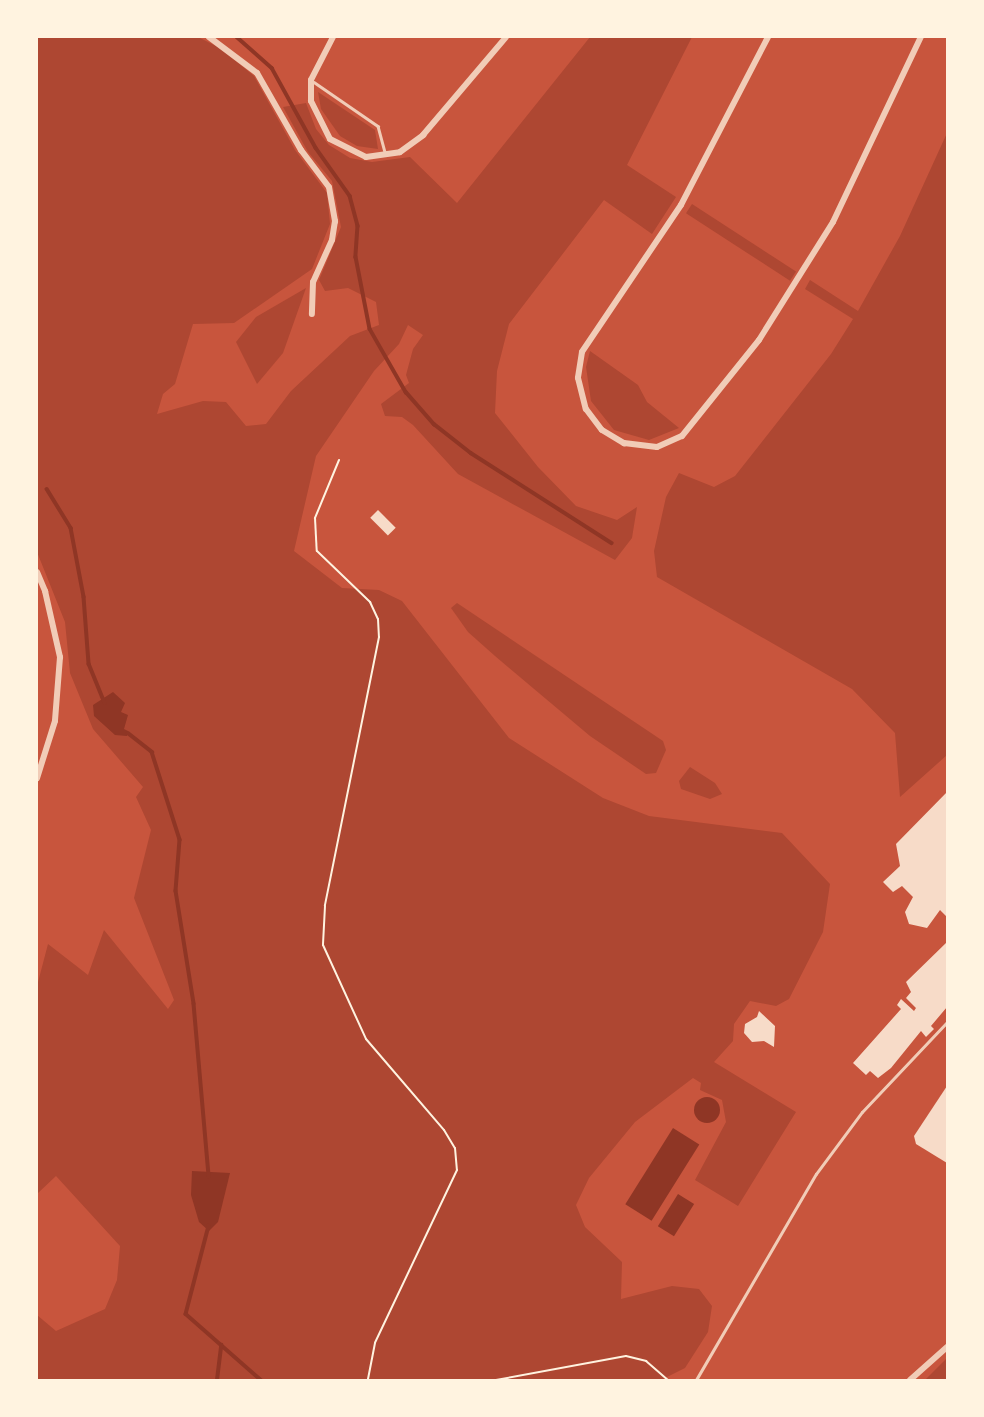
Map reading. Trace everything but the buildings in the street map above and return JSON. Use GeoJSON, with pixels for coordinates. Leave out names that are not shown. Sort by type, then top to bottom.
{"type":"FeatureCollection","features":[{"type":"Feature","properties":{"kind":"street"},"geometry":{"type":"LineString","coordinates":[[209,37],[257,73],[301,150],[329,187],[335,221],[332,240],[313,282],[312,314]]}},
{"type":"Feature","properties":{"kind":"street"},"geometry":{"type":"LineString","coordinates":[[333,37],[312,80],[315,115],[330,139],[354,153],[385,155],[400,152],[423,135],[506,37]]}},
{"type":"Feature","properties":{"kind":"street"},"geometry":{"type":"LineString","coordinates":[[768,37],[681,205],[582,352],[578,378],[586,409],[602,430],[624,443],[657,447],[682,436],[759,340],[833,222],[920,37]]}},
{"type":"Feature","properties":{"kind":"street"},"geometry":{"type":"LineString","coordinates":[[37,572],[45,591],[60,657],[55,720],[37,778]]}},
{"type":"Feature","properties":{"kind":"street"},"geometry":{"type":"LineString","coordinates":[[910,1380],[947,1347]]}},
{"type":"Feature","properties":{"kind":"lane"},"geometry":{"type":"LineString","coordinates":[[312,80],[378,126],[385,155]]}},
{"type":"Feature","properties":{"kind":"lane"},"geometry":{"type":"LineString","coordinates":[[696,1380],[816,1174],[862,1112],[947,1022]]}},
{"type":"Feature","properties":{"kind":"path"},"geometry":{"type":"LineString","coordinates":[[339,460],[315,518],[317,551],[370,602],[378,619],[379,637],[325,905],[323,944],[366,1039],[444,1130],[455,1148],[457,1170],[375,1343],[368,1380]]}},
{"type":"Feature","properties":{"kind":"path"},"geometry":{"type":"LineString","coordinates":[[496,1380],[626,1356],[646,1361],[668,1380]]}},
{"type":"Feature","properties":{"kind":"shaded area"},"geometry":{"type":"Polygon","coordinates":[[[37,37],[198,37],[220,48],[254,76],[295,150],[327,193],[330,224],[312,269],[234,323],[193,324],[175,384],[163,394],[157,414],[203,401],[226,402],[246,426],[266,424],[291,391],[350,336],[379,325],[376,302],[348,288],[325,291],[319,280],[341,227],[332,181],[308,152],[283,107],[306,103],[316,129],[329,145],[350,158],[372,162],[410,157],[457,203],[590,37],[692,37],[627,165],[676,197],[652,234],[604,200],[509,324],[497,371],[495,413],[538,467],[576,506],[617,520],[637,507],[632,538],[615,560],[458,474],[413,425],[402,417],[385,416],[381,404],[409,383],[406,375],[413,349],[423,335],[408,325],[399,344],[374,371],[316,456],[294,551],[342,588],[379,590],[402,601],[509,738],[603,798],[649,816],[782,833],[830,884],[823,932],[789,999],[776,1006],[750,1001],[734,1024],[733,1041],[714,1062],[796,1112],[738,1206],[695,1180],[726,1122],[722,1100],[700,1090],[701,1083],[693,1078],[635,1122],[589,1178],[576,1205],[585,1227],[622,1262],[621,1299],[672,1286],[699,1289],[712,1306],[708,1332],[685,1368],[661,1380],[37,1380],[37,1315],[56,1331],[105,1309],[117,1280],[120,1246],[56,1176],[37,1194],[37,986],[48,944],[88,975],[104,930],[168,1009],[174,1000],[134,898],[151,830],[136,797],[143,787],[93,729],[70,673],[65,622],[37,552],[37,37]]]}},
{"type":"Feature","properties":{"kind":"shaded area"},"geometry":{"type":"Polygon","coordinates":[[[318,92],[375,130],[378,149],[357,146],[340,136],[321,109],[318,92]]]}},
{"type":"Feature","properties":{"kind":"shaded area"},"geometry":{"type":"Polygon","coordinates":[[[947,133],[947,755],[900,797],[895,733],[852,689],[657,577],[654,551],[666,497],[679,473],[714,487],[735,476],[831,354],[853,319],[805,289],[810,280],[858,311],[900,236],[947,133]]]}},
{"type":"Feature","properties":{"kind":"shaded area"},"geometry":{"type":"Polygon","coordinates":[[[692,204],[796,272],[790,281],[686,213],[692,204]]]}},
{"type":"Feature","properties":{"kind":"shaded area"},"geometry":{"type":"Polygon","coordinates":[[[306,288],[283,353],[257,384],[236,342],[256,317],[306,288]]]}},
{"type":"Feature","properties":{"kind":"shaded area"},"geometry":{"type":"Polygon","coordinates":[[[590,351],[638,385],[647,402],[679,428],[649,440],[614,430],[591,401],[586,367],[590,351]]]}},
{"type":"Feature","properties":{"kind":"shaded area"},"geometry":{"type":"Polygon","coordinates":[[[457,603],[663,741],[666,750],[656,773],[646,774],[590,736],[495,656],[468,632],[451,608],[457,603]]]}},
{"type":"Feature","properties":{"kind":"shaded area"},"geometry":{"type":"Polygon","coordinates":[[[113,692],[125,703],[121,712],[128,715],[124,729],[128,731],[127,736],[115,735],[94,716],[93,705],[113,692]]]}},
{"type":"Feature","properties":{"kind":"shaded area"},"geometry":{"type":"Polygon","coordinates":[[[690,767],[715,783],[722,794],[710,799],[681,789],[679,781],[690,767]]]}},
{"type":"Feature","properties":{"kind":"shaded area"},"geometry":{"type":"Polygon","coordinates":[[[707,1097],[716,1101],[720,1110],[716,1119],[707,1123],[698,1119],[694,1110],[698,1101],[707,1097]]]}},
{"type":"Feature","properties":{"kind":"shaded area"},"geometry":{"type":"Polygon","coordinates":[[[673,1128],[699,1144],[652,1221],[625,1204],[673,1128]]]}},
{"type":"Feature","properties":{"kind":"shaded area"},"geometry":{"type":"Polygon","coordinates":[[[192,1171],[230,1173],[218,1222],[209,1231],[199,1222],[191,1195],[192,1171]]]}},
{"type":"Feature","properties":{"kind":"shaded area"},"geometry":{"type":"Polygon","coordinates":[[[678,1194],[694,1204],[674,1236],[658,1226],[678,1194]]]}},
{"type":"Feature","properties":{"kind":"shaded area"},"geometry":{"type":"Polygon","coordinates":[[[947,1358],[947,1380],[925,1380],[947,1358]]]}},
{"type":"Feature","properties":{"kind":"waterway"},"geometry":{"type":"LineString","coordinates":[[237,37],[272,68],[316,148],[350,196],[358,226],[356,257],[370,329],[406,392],[434,424],[471,453],[612,543]]}},
{"type":"Feature","properties":{"kind":"waterway"},"geometry":{"type":"LineString","coordinates":[[47,489],[71,528],[84,597],[89,664],[105,703]]}},
{"type":"Feature","properties":{"kind":"waterway"},"geometry":{"type":"LineString","coordinates":[[128,733],[152,752],[180,840],[176,891],[194,1004],[209,1176]]}},
{"type":"Feature","properties":{"kind":"waterway"},"geometry":{"type":"LineString","coordinates":[[209,1226],[186,1314],[261,1380]]}},
{"type":"Feature","properties":{"kind":"waterway"},"geometry":{"type":"LineString","coordinates":[[217,1380],[221,1345]]}}]}
